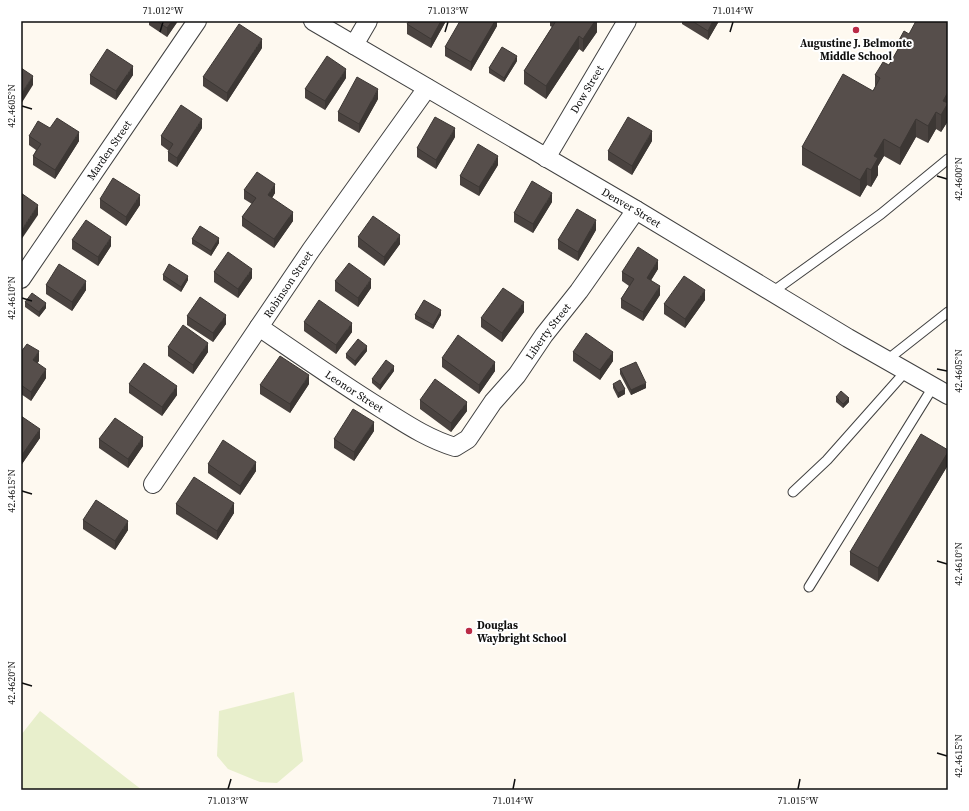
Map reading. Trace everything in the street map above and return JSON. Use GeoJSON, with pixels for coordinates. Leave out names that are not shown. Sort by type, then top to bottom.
{"type":"FeatureCollection","features":[{"type":"Feature","properties":{"kind":"street","name":"Marden Street"},"geometry":{"type":"LineString","coordinates":[[21,279],[197,21]]}},
{"type":"Feature","properties":{"kind":"street","name":"Denver Street"},"geometry":{"type":"LineString","coordinates":[[313,21],[636,210],[771,293],[941,391]]}},
{"type":"Feature","properties":{"kind":"street"},"geometry":{"type":"LineString","coordinates":[[354,45],[368,21]]}},
{"type":"Feature","properties":{"kind":"street","name":"Dow Street"},"geometry":{"type":"LineString","coordinates":[[546,158],[627,21]]}},
{"type":"Feature","properties":{"kind":"street","name":"Robinson Street"},"geometry":{"type":"LineString","coordinates":[[153,484],[311,250],[427,88]]}},
{"type":"Feature","properties":{"kind":"street","name":"Liberty Street"},"geometry":{"type":"LineString","coordinates":[[455,447],[468,439],[493,402],[517,375],[544,335],[579,291],[636,210]]}},
{"type":"Feature","properties":{"kind":"street","name":"Leonor Street"},"geometry":{"type":"LineString","coordinates":[[259,327],[356,393],[416,430],[439,442],[455,447]]}},
{"type":"Feature","properties":{"kind":"lane"},"geometry":{"type":"LineString","coordinates":[[771,293],[881,214],[948,159]]}},
{"type":"Feature","properties":{"kind":"lane"},"geometry":{"type":"LineString","coordinates":[[887,360],[948,312]]}},
{"type":"Feature","properties":{"kind":"lane"},"geometry":{"type":"LineString","coordinates":[[793,492],[831,456],[906,371]]}},
{"type":"Feature","properties":{"kind":"lane"},"geometry":{"type":"LineString","coordinates":[[809,587],[941,391]]}},
{"type":"Feature","properties":{"kind":"green space"},"geometry":{"type":"Polygon","coordinates":[[[294,692],[303,761],[277,783],[260,782],[228,769],[217,756],[219,711],[294,692]]]}},
{"type":"Feature","properties":{"kind":"green space"},"geometry":{"type":"Polygon","coordinates":[[[40,711],[142,790],[21,790],[21,735],[40,711]]]}},
{"type":"Feature","properties":{"kind":"building"},"geometry":{"type":"Polygon","coordinates":[[[157,21],[172,21],[167,28],[157,21]]]}},
{"type":"Feature","properties":{"kind":"building"},"geometry":{"type":"Polygon","coordinates":[[[409,21],[441,21],[431,39],[407,24],[409,21]]]}},
{"type":"Feature","properties":{"kind":"building"},"geometry":{"type":"Polygon","coordinates":[[[460,21],[495,21],[471,62],[445,47],[460,21]]]}},
{"type":"Feature","properties":{"kind":"building"},"geometry":{"type":"Polygon","coordinates":[[[556,21],[595,21],[583,39],[579,36],[546,86],[524,71],[556,21]]]}},
{"type":"Feature","properties":{"kind":"building"},"geometry":{"type":"Polygon","coordinates":[[[692,21],[713,21],[708,31],[692,21]]]}},
{"type":"Feature","properties":{"kind":"building"},"geometry":{"type":"Polygon","coordinates":[[[916,21],[948,21],[948,92],[943,101],[948,103],[941,115],[936,112],[928,126],[916,119],[900,148],[884,139],[874,156],[878,158],[871,170],[867,168],[860,180],[802,147],[843,74],[873,91],[880,78],[875,75],[883,62],[889,65],[901,44],[898,42],[904,31],[909,34],[916,21]]]}},
{"type":"Feature","properties":{"kind":"building"},"geometry":{"type":"Polygon","coordinates":[[[239,24],[262,39],[227,93],[203,77],[239,24]]]}},
{"type":"Feature","properties":{"kind":"building"},"geometry":{"type":"Polygon","coordinates":[[[502,47],[517,56],[504,78],[489,68],[502,47]]]}},
{"type":"Feature","properties":{"kind":"building"},"geometry":{"type":"Polygon","coordinates":[[[107,49],[133,66],[116,91],[90,75],[107,49]]]}},
{"type":"Feature","properties":{"kind":"building"},"geometry":{"type":"Polygon","coordinates":[[[327,56],[346,69],[325,101],[305,89],[327,56]]]}},
{"type":"Feature","properties":{"kind":"building"},"geometry":{"type":"Polygon","coordinates":[[[21,68],[33,76],[21,94],[21,68]]]}},
{"type":"Feature","properties":{"kind":"building"},"geometry":{"type":"Polygon","coordinates":[[[357,77],[378,89],[359,124],[338,112],[357,77]]]}},
{"type":"Feature","properties":{"kind":"building"},"geometry":{"type":"Polygon","coordinates":[[[181,105],[202,119],[177,158],[168,152],[173,144],[161,136],[181,105]]]}},
{"type":"Feature","properties":{"kind":"building"},"geometry":{"type":"Polygon","coordinates":[[[435,117],[455,128],[436,160],[417,148],[435,117]]]}},
{"type":"Feature","properties":{"kind":"building"},"geometry":{"type":"Polygon","coordinates":[[[628,117],[652,131],[632,166],[608,151],[628,117]]]}},
{"type":"Feature","properties":{"kind":"building"},"geometry":{"type":"Polygon","coordinates":[[[57,118],[79,132],[55,170],[33,156],[41,144],[29,136],[38,121],[50,128],[57,118]]]}},
{"type":"Feature","properties":{"kind":"building"},"geometry":{"type":"Polygon","coordinates":[[[478,144],[498,156],[479,187],[460,176],[478,144]]]}},
{"type":"Feature","properties":{"kind":"building"},"geometry":{"type":"Polygon","coordinates":[[[257,172],[275,184],[268,195],[293,212],[274,239],[242,217],[256,198],[244,190],[257,172]]]}},
{"type":"Feature","properties":{"kind":"building"},"geometry":{"type":"Polygon","coordinates":[[[113,178],[140,195],[126,217],[100,199],[113,178]]]}},
{"type":"Feature","properties":{"kind":"building"},"geometry":{"type":"Polygon","coordinates":[[[532,181],[552,193],[533,224],[514,213],[532,181]]]}},
{"type":"Feature","properties":{"kind":"building"},"geometry":{"type":"Polygon","coordinates":[[[21,193],[38,205],[21,231],[21,193]]]}},
{"type":"Feature","properties":{"kind":"building"},"geometry":{"type":"Polygon","coordinates":[[[577,209],[596,220],[578,252],[558,240],[577,209]]]}},
{"type":"Feature","properties":{"kind":"building"},"geometry":{"type":"Polygon","coordinates":[[[373,216],[400,235],[384,257],[358,237],[373,216]]]}},
{"type":"Feature","properties":{"kind":"building"},"geometry":{"type":"Polygon","coordinates":[[[86,220],[111,237],[98,257],[72,240],[86,220]]]}},
{"type":"Feature","properties":{"kind":"building"},"geometry":{"type":"Polygon","coordinates":[[[200,226],[219,238],[211,251],[192,239],[200,226]]]}},
{"type":"Feature","properties":{"kind":"building"},"geometry":{"type":"Polygon","coordinates":[[[638,247],[658,260],[647,278],[660,286],[643,312],[621,299],[634,279],[622,272],[638,247]]]}},
{"type":"Feature","properties":{"kind":"building"},"geometry":{"type":"Polygon","coordinates":[[[228,252],[252,269],[238,289],[214,272],[228,252]]]}},
{"type":"Feature","properties":{"kind":"building"},"geometry":{"type":"Polygon","coordinates":[[[349,263],[371,279],[358,298],[335,281],[349,263]]]}},
{"type":"Feature","properties":{"kind":"building"},"geometry":{"type":"Polygon","coordinates":[[[59,264],[86,281],[72,302],[46,285],[59,264]]]}},
{"type":"Feature","properties":{"kind":"building"},"geometry":{"type":"Polygon","coordinates":[[[169,264],[188,276],[181,287],[163,275],[169,264]]]}},
{"type":"Feature","properties":{"kind":"building"},"geometry":{"type":"Polygon","coordinates":[[[684,276],[705,290],[685,319],[664,304],[684,276]]]}},
{"type":"Feature","properties":{"kind":"building"},"geometry":{"type":"Polygon","coordinates":[[[503,288],[524,302],[502,333],[481,318],[503,288]]]}},
{"type":"Feature","properties":{"kind":"building"},"geometry":{"type":"Polygon","coordinates":[[[32,293],[46,303],[39,312],[25,302],[32,293]]]}},
{"type":"Feature","properties":{"kind":"building"},"geometry":{"type":"Polygon","coordinates":[[[200,297],[226,315],[213,333],[187,316],[200,297]]]}},
{"type":"Feature","properties":{"kind":"building"},"geometry":{"type":"Polygon","coordinates":[[[319,300],[352,323],[336,345],[304,322],[319,300]]]}},
{"type":"Feature","properties":{"kind":"building"},"geometry":{"type":"Polygon","coordinates":[[[424,300],[441,310],[433,325],[415,315],[424,300]]]}},
{"type":"Feature","properties":{"kind":"building"},"geometry":{"type":"Polygon","coordinates":[[[183,325],[208,343],[193,365],[168,347],[183,325]]]}},
{"type":"Feature","properties":{"kind":"building"},"geometry":{"type":"Polygon","coordinates":[[[586,333],[613,352],[600,370],[573,352],[586,333]]]}},
{"type":"Feature","properties":{"kind":"building"},"geometry":{"type":"Polygon","coordinates":[[[458,335],[495,362],[479,385],[442,358],[458,335]]]}},
{"type":"Feature","properties":{"kind":"building"},"geometry":{"type":"Polygon","coordinates":[[[358,339],[367,346],[355,361],[346,354],[358,339]]]}},
{"type":"Feature","properties":{"kind":"building"},"geometry":{"type":"Polygon","coordinates":[[[27,344],[39,351],[33,360],[46,369],[31,392],[21,385],[21,352],[27,344]]]}},
{"type":"Feature","properties":{"kind":"building"},"geometry":{"type":"Polygon","coordinates":[[[280,356],[309,375],[290,404],[260,385],[280,356]]]}},
{"type":"Feature","properties":{"kind":"building"},"geometry":{"type":"Polygon","coordinates":[[[386,360],[394,366],[380,385],[372,379],[386,360]]]}},
{"type":"Feature","properties":{"kind":"building"},"geometry":{"type":"Polygon","coordinates":[[[636,362],[646,383],[631,390],[620,369],[636,362]]]}},
{"type":"Feature","properties":{"kind":"building"},"geometry":{"type":"Polygon","coordinates":[[[144,363],[177,386],[162,407],[129,384],[144,363]]]}},
{"type":"Feature","properties":{"kind":"building"},"geometry":{"type":"Polygon","coordinates":[[[435,379],[467,402],[451,423],[420,400],[435,379]]]}},
{"type":"Feature","properties":{"kind":"building"},"geometry":{"type":"Polygon","coordinates":[[[620,380],[625,389],[618,393],[613,384],[620,380]]]}},
{"type":"Feature","properties":{"kind":"building"},"geometry":{"type":"Polygon","coordinates":[[[841,391],[849,398],[843,404],[836,397],[841,391]]]}},
{"type":"Feature","properties":{"kind":"building"},"geometry":{"type":"Polygon","coordinates":[[[353,409],[374,422],[354,452],[334,439],[353,409]]]}},
{"type":"Feature","properties":{"kind":"building"},"geometry":{"type":"Polygon","coordinates":[[[21,416],[40,429],[22,455],[21,454],[21,416]]]}},
{"type":"Feature","properties":{"kind":"building"},"geometry":{"type":"Polygon","coordinates":[[[115,418],[143,437],[128,459],[99,439],[115,418]]]}},
{"type":"Feature","properties":{"kind":"building"},"geometry":{"type":"Polygon","coordinates":[[[921,434],[948,450],[948,452],[878,568],[850,552],[921,434]]]}},
{"type":"Feature","properties":{"kind":"building"},"geometry":{"type":"Polygon","coordinates":[[[223,440],[256,462],[240,486],[208,464],[223,440]]]}},
{"type":"Feature","properties":{"kind":"building"},"geometry":{"type":"Polygon","coordinates":[[[194,477],[234,503],[217,531],[176,504],[194,477]]]}},
{"type":"Feature","properties":{"kind":"building"},"geometry":{"type":"Polygon","coordinates":[[[96,500],[128,521],[115,541],[83,520],[96,500]]]}},
{"type":"Feature","properties":{"kind":"place","name":"Augustine J. Belmonte Middle School"},"geometry":{"type":"Point","coordinates":[856,30]}},
{"type":"Feature","properties":{"kind":"place","name":"Douglas Waybright School"},"geometry":{"type":"Point","coordinates":[469,631]}}]}
